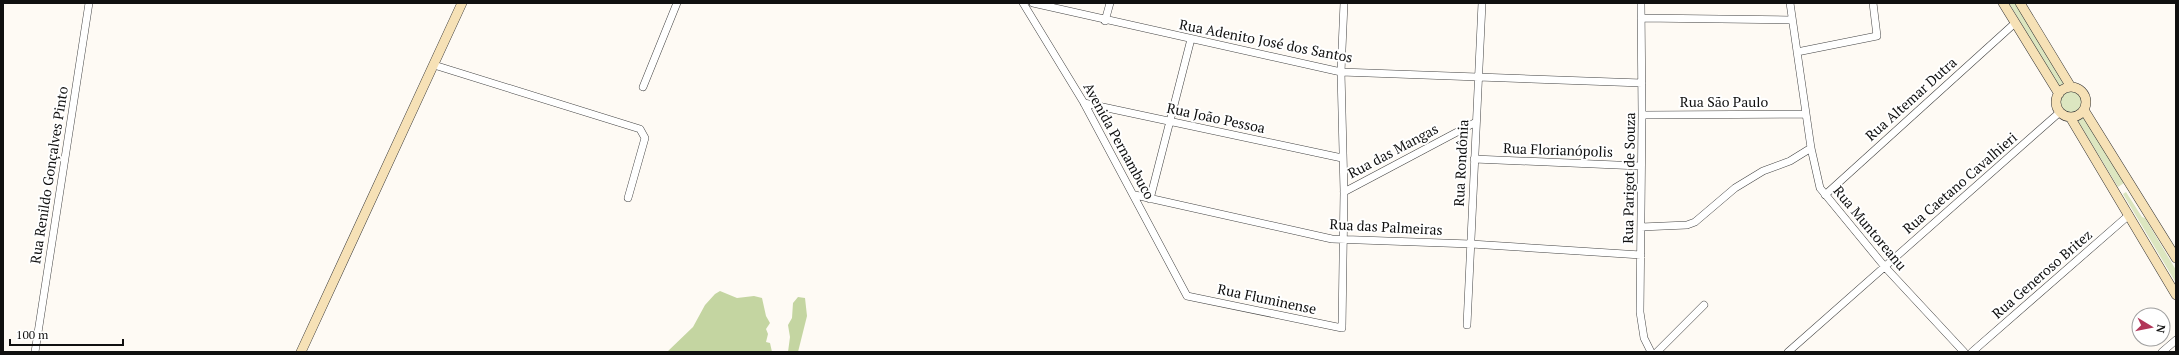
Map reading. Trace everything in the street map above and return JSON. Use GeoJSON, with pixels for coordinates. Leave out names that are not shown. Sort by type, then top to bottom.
{"type":"FeatureCollection","features":[{"type":"Feature","properties":{"kind":"main road"},"geometry":{"type":"LineString","coordinates":[[301,352],[462,3]]}},
{"type":"Feature","properties":{"kind":"main road"},"geometry":{"type":"LineString","coordinates":[[2003,3],[2059,94]]}},
{"type":"Feature","properties":{"kind":"main road"},"geometry":{"type":"LineString","coordinates":[[2020,3],[2071,87],[2081,91],[2084,95],[2086,100],[2084,110],[2075,117],[2070,117]]}},
{"type":"Feature","properties":{"kind":"main road"},"geometry":{"type":"LineString","coordinates":[[2071,87],[2064,89],[2059,94],[2056,103],[2060,112],[2070,117],[2176,294]]}},
{"type":"Feature","properties":{"kind":"main road"},"geometry":{"type":"LineString","coordinates":[[2084,110],[2176,258]]}},
{"type":"Feature","properties":{"kind":"main road"},"geometry":{"type":"LineString","coordinates":[[2115,192],[2130,184]]}},
{"type":"Feature","properties":{"kind":"street","name":"Rua Renildo Gonçalves Pinto"},"geometry":{"type":"LineString","coordinates":[[35,352],[89,3]]}},
{"type":"Feature","properties":{"kind":"street"},"geometry":{"type":"LineString","coordinates":[[643,87],[677,3]]}},
{"type":"Feature","properties":{"kind":"street","name":"Avenida Pernambuco"},"geometry":{"type":"LineString","coordinates":[[1023,3],[1084,103],[1135,195],[1187,296]]}},
{"type":"Feature","properties":{"kind":"street","name":"Rua Adenito José dos Santos"},"geometry":{"type":"LineString","coordinates":[[1033,3],[1341,72],[1642,83]]}},
{"type":"Feature","properties":{"kind":"street"},"geometry":{"type":"LineString","coordinates":[[1105,20],[1110,3]]}},
{"type":"Feature","properties":{"kind":"street"},"geometry":{"type":"LineString","coordinates":[[1343,238],[1344,192],[1341,72],[1344,3]]}},
{"type":"Feature","properties":{"kind":"street","name":"Rua Rondônia"},"geometry":{"type":"LineString","coordinates":[[1467,325],[1482,3]]}},
{"type":"Feature","properties":{"kind":"street","name":"Rua Parigot de Souza"},"geometry":{"type":"LineString","coordinates":[[1641,3],[1642,115],[1640,166],[1640,312],[1644,338],[1651,352]]}},
{"type":"Feature","properties":{"kind":"street","name":"Rua Muntoreanu"},"geometry":{"type":"LineString","coordinates":[[1790,3],[1811,148],[1820,188],[1885,267],[1964,352]]}},
{"type":"Feature","properties":{"kind":"street"},"geometry":{"type":"LineString","coordinates":[[1797,52],[1877,36],[1873,3]]}},
{"type":"Feature","properties":{"kind":"street"},"geometry":{"type":"LineString","coordinates":[[1640,18],[1792,20]]}},
{"type":"Feature","properties":{"kind":"street","name":"Rua Altemar Dutra"},"geometry":{"type":"LineString","coordinates":[[1825,195],[2015,23]]}},
{"type":"Feature","properties":{"kind":"street"},"geometry":{"type":"LineString","coordinates":[[1150,199],[1191,39]]}},
{"type":"Feature","properties":{"kind":"street"},"geometry":{"type":"LineString","coordinates":[[434,65],[640,129],[645,138],[628,198]]}},
{"type":"Feature","properties":{"kind":"street","name":"Rua João Pessoa"},"geometry":{"type":"LineString","coordinates":[[1084,103],[1342,158]]}},
{"type":"Feature","properties":{"kind":"street","name":"Rua Caetano Cavalhieri"},"geometry":{"type":"LineString","coordinates":[[1788,352],[2060,112]]}},
{"type":"Feature","properties":{"kind":"street","name":"Rua São Paulo"},"geometry":{"type":"LineString","coordinates":[[1642,115],[1806,114]]}},
{"type":"Feature","properties":{"kind":"street","name":"Rua das Mangas"},"geometry":{"type":"LineString","coordinates":[[1344,192],[1476,122]]}},
{"type":"Feature","properties":{"kind":"street"},"geometry":{"type":"LineString","coordinates":[[1641,227],[1687,225],[1695,222],[1740,185],[1763,171],[1790,161],[1811,148]]}},
{"type":"Feature","properties":{"kind":"street","name":"Rua Florianópolis"},"geometry":{"type":"LineString","coordinates":[[1474,160],[1640,166]]}},
{"type":"Feature","properties":{"kind":"street","name":"Rua das Palmeiras"},"geometry":{"type":"LineString","coordinates":[[1135,195],[1332,239],[1343,238],[1471,244],[1641,255]]}},
{"type":"Feature","properties":{"kind":"street","name":"Rua Generoso Britez"},"geometry":{"type":"LineString","coordinates":[[1972,352],[2129,215]]}},
{"type":"Feature","properties":{"kind":"street","name":"Rua Fluminense"},"geometry":{"type":"LineString","coordinates":[[1187,296],[1342,328],[1343,238]]}},
{"type":"Feature","properties":{"kind":"street"},"geometry":{"type":"LineString","coordinates":[[1657,352],[1704,305]]}},
{"type":"Feature","properties":{"kind":"street"},"geometry":{"type":"LineString","coordinates":[[2162,352],[2176,340]]}},
{"type":"Feature","properties":{"kind":"green space"},"geometry":{"type":"Polygon","coordinates":[[[2009,3],[2016,3],[2064,83],[2059,86],[2009,3]]]}},
{"type":"Feature","properties":{"kind":"green space"},"geometry":{"type":"Polygon","coordinates":[[[2071,90],[2076,91],[2082,97],[2082,107],[2076,113],[2071,114],[2066,113],[2060,107],[2059,102],[2060,97],[2066,91],[2071,90]]]}},
{"type":"Feature","properties":{"kind":"green space"},"geometry":{"type":"Polygon","coordinates":[[[2084,117],[2124,183],[2118,187],[2078,121],[2084,117]]]}},
{"type":"Feature","properties":{"kind":"green space"},"geometry":{"type":"Polygon","coordinates":[[[2126,192],[2142,217],[2145,218],[2176,270],[2176,283],[2123,194],[2126,192]]]}},
{"type":"Feature","properties":{"kind":"green space"},"geometry":{"type":"Polygon","coordinates":[[[720,291],[737,298],[754,296],[762,298],[766,316],[770,323],[766,329],[768,334],[766,342],[770,343],[772,352],[667,352],[693,327],[705,305],[715,294],[720,291]]]}},
{"type":"Feature","properties":{"kind":"green space"},"geometry":{"type":"Polygon","coordinates":[[[798,297],[805,298],[807,316],[798,352],[788,352],[790,337],[788,325],[792,318],[793,303],[798,297]]]}}]}
